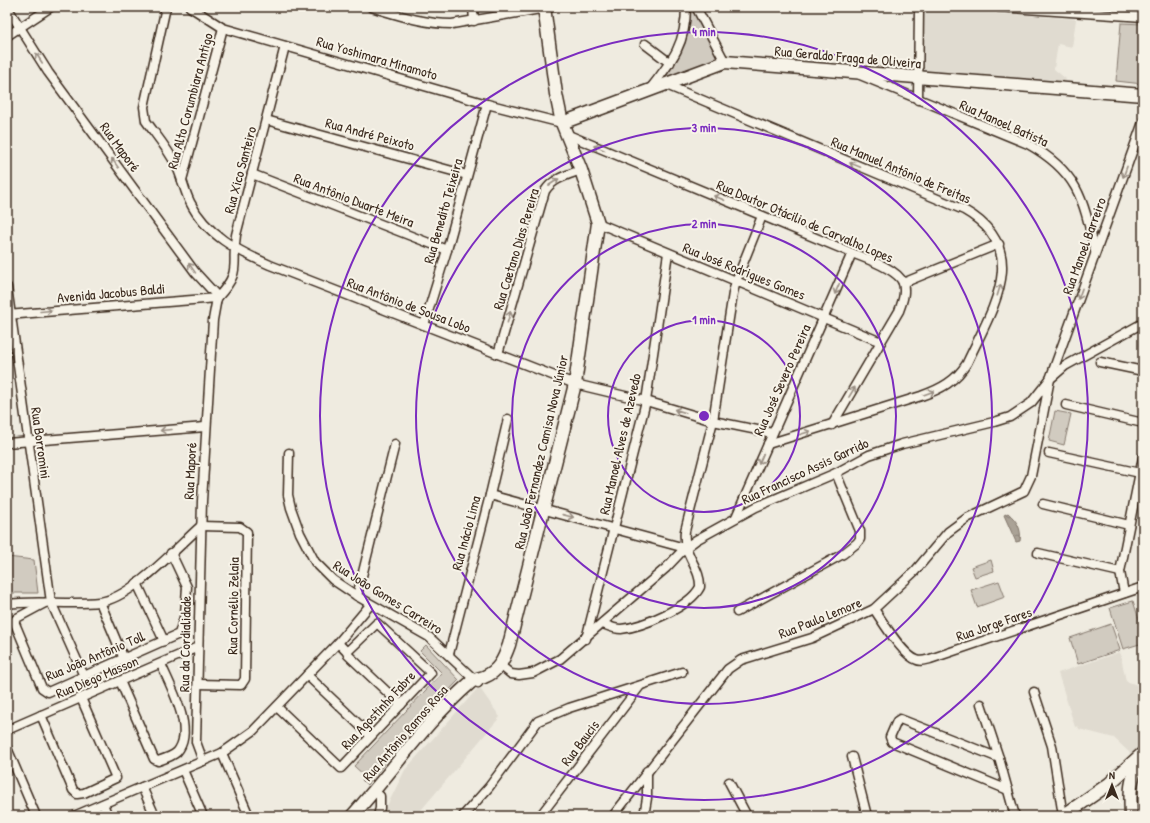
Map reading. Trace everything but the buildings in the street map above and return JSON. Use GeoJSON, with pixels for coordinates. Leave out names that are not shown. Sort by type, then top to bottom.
{"type":"FeatureCollection","features":[{"type":"Feature","properties":{"kind":"main road","name":"Rua João Fernandez Camisa Nova Júnior"},"geometry":{"type":"LineString","coordinates":[[499,667],[509,645],[575,384],[598,223],[581,170],[564,129],[556,94],[547,8]]}},
{"type":"Feature","properties":{"kind":"main road","name":"Rua Geraldo Fraga de Oliveira"},"geometry":{"type":"LineString","coordinates":[[564,129],[576,120],[650,89],[725,62],[1143,95]]}},
{"type":"Feature","properties":{"kind":"main road","name":"Rua Antônio Ramos Rosa"},"geometry":{"type":"LineString","coordinates":[[352,816],[377,794],[479,680],[499,667]]}},
{"type":"Feature","properties":{"kind":"main road"},"geometry":{"type":"LineString","coordinates":[[1063,816],[1109,784],[1142,753]]}},
{"type":"Feature","properties":{"kind":"main road"},"geometry":{"type":"LineString","coordinates":[[1131,816],[1129,789],[1132,775],[1142,753]]}},
{"type":"Feature","properties":{"kind":"main road"},"geometry":{"type":"LineString","coordinates":[[1109,784],[1120,783],[1129,789]]}},
{"type":"Feature","properties":{"kind":"main road","name":"Rua Antônio Ramos Rosa"},"geometry":{"type":"LineString","coordinates":[[362,816],[377,794]]}},
{"type":"Feature","properties":{"kind":"street","name":"Rua Maporé"},"geometry":{"type":"LineString","coordinates":[[7,7],[48,72],[195,272],[218,297],[213,320],[205,427],[201,526]]}},
{"type":"Feature","properties":{"kind":"street"},"geometry":{"type":"LineString","coordinates":[[7,36],[51,7]]}},
{"type":"Feature","properties":{"kind":"street","name":"Rua Antônio de Sousa Lobo"},"geometry":{"type":"LineString","coordinates":[[166,7],[144,107],[144,114],[146,121],[175,163],[188,199],[197,214],[220,239],[234,248],[278,268],[575,384],[646,401],[713,421],[772,433]]}},
{"type":"Feature","properties":{"kind":"street","name":"Rua Yoshimara Minamoto"},"geometry":{"type":"LineString","coordinates":[[190,7],[224,28],[487,104],[564,129]]}},
{"type":"Feature","properties":{"kind":"street"},"geometry":{"type":"LineString","coordinates":[[371,7],[396,10],[436,24],[452,24],[474,21],[547,8]]}},
{"type":"Feature","properties":{"kind":"street"},"geometry":{"type":"LineString","coordinates":[[473,7],[474,21]]}},
{"type":"Feature","properties":{"kind":"street"},"geometry":{"type":"LineString","coordinates":[[650,89],[670,63],[682,40],[685,28],[686,7]]}},
{"type":"Feature","properties":{"kind":"street"},"geometry":{"type":"LineString","coordinates":[[696,7],[725,62]]}},
{"type":"Feature","properties":{"kind":"street"},"geometry":{"type":"LineString","coordinates":[[918,100],[917,78],[919,7]]}},
{"type":"Feature","properties":{"kind":"street"},"geometry":{"type":"LineString","coordinates":[[998,7],[1143,17]]}},
{"type":"Feature","properties":{"kind":"street","name":"Rua Alto Corumbiara Antigo"},"geometry":{"type":"LineString","coordinates":[[182,181],[224,28]]}},
{"type":"Feature","properties":{"kind":"street"},"geometry":{"type":"LineString","coordinates":[[645,44],[670,63]]}},
{"type":"Feature","properties":{"kind":"street","name":"Rua Xico Santeiro"},"geometry":{"type":"LineString","coordinates":[[218,297],[231,282],[234,274],[234,248],[285,46]]}},
{"type":"Feature","properties":{"kind":"street","name":"Rua Manoel Batista"},"geometry":{"type":"LineString","coordinates":[[850,71],[1028,144],[1047,155],[1062,167],[1082,199],[1095,251]]}},
{"type":"Feature","properties":{"kind":"street","name":"Rua Manuel Antônio de Freitas"},"geometry":{"type":"LineString","coordinates":[[664,84],[964,210],[977,217],[999,244],[1003,270],[999,291],[967,363],[960,374],[938,390],[832,425],[768,444]]}},
{"type":"Feature","properties":{"kind":"street","name":"Rua Benedito Teixeira"},"geometry":{"type":"LineString","coordinates":[[424,325],[447,250],[487,104]]}},
{"type":"Feature","properties":{"kind":"street","name":"Rua André Peixoto"},"geometry":{"type":"LineString","coordinates":[[266,120],[467,175]]}},
{"type":"Feature","properties":{"kind":"street","name":"Rua Manoel Barreiro"},"geometry":{"type":"LineString","coordinates":[[1050,379],[1095,251],[1143,122]]}},
{"type":"Feature","properties":{"kind":"street","name":"Rua Doutor Otácilio de Carvalho Lopes"},"geometry":{"type":"LineString","coordinates":[[564,129],[762,216],[852,252],[884,267],[903,283]]}},
{"type":"Feature","properties":{"kind":"street","name":"Rua Caetano Dias Pereira"},"geometry":{"type":"LineString","coordinates":[[498,354],[545,191],[548,186],[557,179],[581,170]]}},
{"type":"Feature","properties":{"kind":"street","name":"Rua Antônio Duarte Meira"},"geometry":{"type":"LineString","coordinates":[[252,174],[447,250]]}},
{"type":"Feature","properties":{"kind":"street"},"geometry":{"type":"LineString","coordinates":[[603,624],[621,629],[665,615],[683,605],[698,591],[700,587],[700,580],[685,548],[685,531],[713,421],[736,281],[762,216]]}},
{"type":"Feature","properties":{"kind":"street","name":"Rua José Rodrigues Gomes"},"geometry":{"type":"LineString","coordinates":[[598,223],[668,254],[881,342]]}},
{"type":"Feature","properties":{"kind":"street"},"geometry":{"type":"LineString","coordinates":[[832,425],[901,306],[904,293],[903,283],[999,244]]}},
{"type":"Feature","properties":{"kind":"street","name":"Rua José Severo Pereira"},"geometry":{"type":"LineString","coordinates":[[736,517],[852,252]]}},
{"type":"Feature","properties":{"kind":"street","name":"Rua Manoel Alves de Azevedo"},"geometry":{"type":"LineString","coordinates":[[586,639],[646,401],[668,254]]}},
{"type":"Feature","properties":{"kind":"street","name":"Rua Borromini"},"geometry":{"type":"LineString","coordinates":[[7,287],[9,315],[28,441],[48,602],[84,676]]}},
{"type":"Feature","properties":{"kind":"street","name":"Avenida Jacobus Baldi"},"geometry":{"type":"LineString","coordinates":[[9,315],[218,297]]}},
{"type":"Feature","properties":{"kind":"street","name":"Rua Francisco Assis Garrido"},"geometry":{"type":"LineString","coordinates":[[499,667],[514,675],[533,673],[560,659],[586,639],[666,568],[685,548],[696,540],[736,517],[836,473],[869,455],[1010,417],[1031,403],[1050,379],[1076,360],[1143,322]]}},
{"type":"Feature","properties":{"kind":"street"},"geometry":{"type":"LineString","coordinates":[[1100,362],[1143,371]]}},
{"type":"Feature","properties":{"kind":"street","name":"Rua Paulo Lemore"},"geometry":{"type":"LineString","coordinates":[[613,816],[728,669],[741,660],[812,638],[874,609],[915,571],[948,532],[967,518],[986,507],[1018,494],[1026,489],[1031,476],[1050,379]]}},
{"type":"Feature","properties":{"kind":"street"},"geometry":{"type":"LineString","coordinates":[[1066,405],[1143,423]]}},
{"type":"Feature","properties":{"kind":"street","name":"Rua Inácio Lima"},"geometry":{"type":"LineString","coordinates":[[448,654],[490,496],[508,419]]}},
{"type":"Feature","properties":{"kind":"street"},"geometry":{"type":"LineString","coordinates":[[7,443],[205,427]]}},
{"type":"Feature","properties":{"kind":"street"},"geometry":{"type":"LineString","coordinates":[[357,596],[395,444]]}},
{"type":"Feature","properties":{"kind":"street","name":"Rua João Gomes Carreiro"},"geometry":{"type":"LineString","coordinates":[[289,453],[288,495],[290,508],[308,551],[323,571],[370,605],[429,637],[479,680]]}},
{"type":"Feature","properties":{"kind":"street"},"geometry":{"type":"LineString","coordinates":[[1049,453],[1140,473]]}},
{"type":"Feature","properties":{"kind":"street"},"geometry":{"type":"LineString","coordinates":[[1124,593],[1120,572],[1143,458]]}},
{"type":"Feature","properties":{"kind":"street"},"geometry":{"type":"LineString","coordinates":[[737,612],[835,559],[857,543],[860,539],[860,531],[836,473]]}},
{"type":"Feature","properties":{"kind":"street"},"geometry":{"type":"LineString","coordinates":[[490,496],[613,527],[685,548]]}},
{"type":"Feature","properties":{"kind":"street"},"geometry":{"type":"LineString","coordinates":[[1043,504],[1129,524]]}},
{"type":"Feature","properties":{"kind":"street"},"geometry":{"type":"LineString","coordinates":[[7,604],[100,602],[117,596],[137,583],[201,526]]}},
{"type":"Feature","properties":{"kind":"street","name":"Rua da Cordialidade"},"geometry":{"type":"LineString","coordinates":[[201,526],[196,742],[203,761]]}},
{"type":"Feature","properties":{"kind":"street","name":"Rua Cornélio Zelaia"},"geometry":{"type":"LineString","coordinates":[[198,684],[241,685],[245,679],[247,532],[240,527],[201,526]]}},
{"type":"Feature","properties":{"kind":"street","name":"Rua João Antônio Toll"},"geometry":{"type":"LineString","coordinates":[[48,602],[17,618],[14,622],[42,688],[50,691],[164,641],[180,632],[187,596],[185,579],[171,553]]}},
{"type":"Feature","properties":{"kind":"street"},"geometry":{"type":"LineString","coordinates":[[1038,553],[1120,572]]}},
{"type":"Feature","properties":{"kind":"street"},"geometry":{"type":"LineString","coordinates":[[137,583],[164,641]]}},
{"type":"Feature","properties":{"kind":"street","name":"Rua Jorge Fares"},"geometry":{"type":"LineString","coordinates":[[874,609],[906,652],[917,660],[921,661],[937,657],[1143,587]]}},
{"type":"Feature","properties":{"kind":"street"},"geometry":{"type":"LineString","coordinates":[[100,602],[124,659]]}},
{"type":"Feature","properties":{"kind":"street"},"geometry":{"type":"LineString","coordinates":[[74,816],[222,753],[244,739],[338,643],[370,605]]}},
{"type":"Feature","properties":{"kind":"street","name":"Rua Agostinho Fabre"},"geometry":{"type":"LineString","coordinates":[[277,707],[341,768],[431,673],[377,623],[347,652]]}},
{"type":"Feature","properties":{"kind":"street"},"geometry":{"type":"LineString","coordinates":[[338,643],[348,655],[401,704]]}},
{"type":"Feature","properties":{"kind":"street","name":"Rua Diego Masson"},"geometry":{"type":"LineString","coordinates":[[7,730],[198,647]]}},
{"type":"Feature","properties":{"kind":"street"},"geometry":{"type":"LineString","coordinates":[[120,681],[154,760],[158,761],[177,752],[181,744],[184,727],[183,716],[161,664]]}},
{"type":"Feature","properties":{"kind":"street"},"geometry":{"type":"LineString","coordinates":[[463,816],[489,787],[538,721],[569,708],[682,672]]}},
{"type":"Feature","properties":{"kind":"street"},"geometry":{"type":"LineString","coordinates":[[307,675],[371,736]]}},
{"type":"Feature","properties":{"kind":"street","name":"Rua Baucis"},"geometry":{"type":"LineString","coordinates":[[540,816],[640,686]]}},
{"type":"Feature","properties":{"kind":"street"},"geometry":{"type":"LineString","coordinates":[[1034,692],[1052,746],[1063,816]]}},
{"type":"Feature","properties":{"kind":"street"},"geometry":{"type":"LineString","coordinates":[[41,715],[75,793],[84,793],[115,780],[81,698]]}},
{"type":"Feature","properties":{"kind":"street"},"geometry":{"type":"LineString","coordinates":[[981,704],[999,758],[1015,816]]}},
{"type":"Feature","properties":{"kind":"street"},"geometry":{"type":"LineString","coordinates":[[999,758],[900,719],[897,721],[890,737],[892,742],[1008,790]]}},
{"type":"Feature","properties":{"kind":"street"},"geometry":{"type":"LineString","coordinates":[[7,748],[36,816]]}},
{"type":"Feature","properties":{"kind":"street"},"geometry":{"type":"LineString","coordinates":[[222,753],[249,816]]}},
{"type":"Feature","properties":{"kind":"street"},"geometry":{"type":"LineString","coordinates":[[852,757],[867,816]]}},
{"type":"Feature","properties":{"kind":"street"},"geometry":{"type":"LineString","coordinates":[[182,770],[203,816]]}},
{"type":"Feature","properties":{"kind":"street"},"geometry":{"type":"LineString","coordinates":[[644,816],[647,798],[647,771]]}},
{"type":"Feature","properties":{"kind":"street"},"geometry":{"type":"LineString","coordinates":[[729,782],[746,816]]}},
{"type":"Feature","properties":{"kind":"street"},"geometry":{"type":"LineString","coordinates":[[142,787],[155,816]]}},
{"type":"Feature","properties":{"kind":"street"},"geometry":{"type":"LineString","coordinates":[[377,794],[380,808],[378,816]]}},
{"type":"Feature","properties":{"kind":"street"},"geometry":{"type":"LineString","coordinates":[[102,804],[108,816]]}},
{"type":"Feature","properties":{"kind":"shaded area"},"geometry":{"type":"Polygon","coordinates":[[[689,7],[693,7],[719,59],[665,78],[683,44],[689,18],[689,7]]]}},
{"type":"Feature","properties":{"kind":"shaded area"},"geometry":{"type":"Polygon","coordinates":[[[924,7],[1076,19],[1072,47],[1058,44],[1054,69],[1066,79],[1063,86],[923,75],[924,7]]]}},
{"type":"Feature","properties":{"kind":"shaded area"},"geometry":{"type":"Polygon","coordinates":[[[1121,23],[1143,24],[1143,84],[1116,81],[1121,23]]]}},
{"type":"Feature","properties":{"kind":"shaded area"},"geometry":{"type":"Polygon","coordinates":[[[1055,411],[1071,414],[1064,445],[1049,441],[1055,411]]]}},
{"type":"Feature","properties":{"kind":"shaded area"},"geometry":{"type":"Polygon","coordinates":[[[7,557],[34,560],[38,593],[7,593],[7,557]]]}},
{"type":"Feature","properties":{"kind":"shaded area"},"geometry":{"type":"Polygon","coordinates":[[[991,560],[994,571],[975,577],[971,567],[991,560]]]}},
{"type":"Feature","properties":{"kind":"shaded area"},"geometry":{"type":"Polygon","coordinates":[[[999,581],[1005,597],[977,607],[971,590],[999,581]]]}},
{"type":"Feature","properties":{"kind":"shaded area"},"geometry":{"type":"Polygon","coordinates":[[[1133,601],[1143,632],[1143,643],[1123,649],[1110,608],[1133,601]]]}},
{"type":"Feature","properties":{"kind":"shaded area"},"geometry":{"type":"Polygon","coordinates":[[[1111,624],[1120,650],[1078,664],[1070,638],[1111,624]]]}},
{"type":"Feature","properties":{"kind":"shaded area"},"geometry":{"type":"Polygon","coordinates":[[[426,645],[459,680],[422,718],[367,785],[362,780],[365,776],[354,766],[442,673],[420,651],[426,645]]]}},
{"type":"Feature","properties":{"kind":"shaded area"},"geometry":{"type":"Polygon","coordinates":[[[1120,652],[1126,681],[1143,687],[1143,739],[1132,755],[1114,738],[1079,729],[1078,726],[1075,727],[1058,673],[1120,652]]]}},
{"type":"Feature","properties":{"kind":"shaded area"},"geometry":{"type":"Polygon","coordinates":[[[479,687],[500,717],[416,816],[382,816],[405,770],[479,687]]]}},
{"type":"Feature","properties":{"kind":"water"},"geometry":{"type":"Polygon","coordinates":[[[1008,513],[1018,526],[1020,541],[1016,542],[1004,515],[1008,513]]]}}]}
